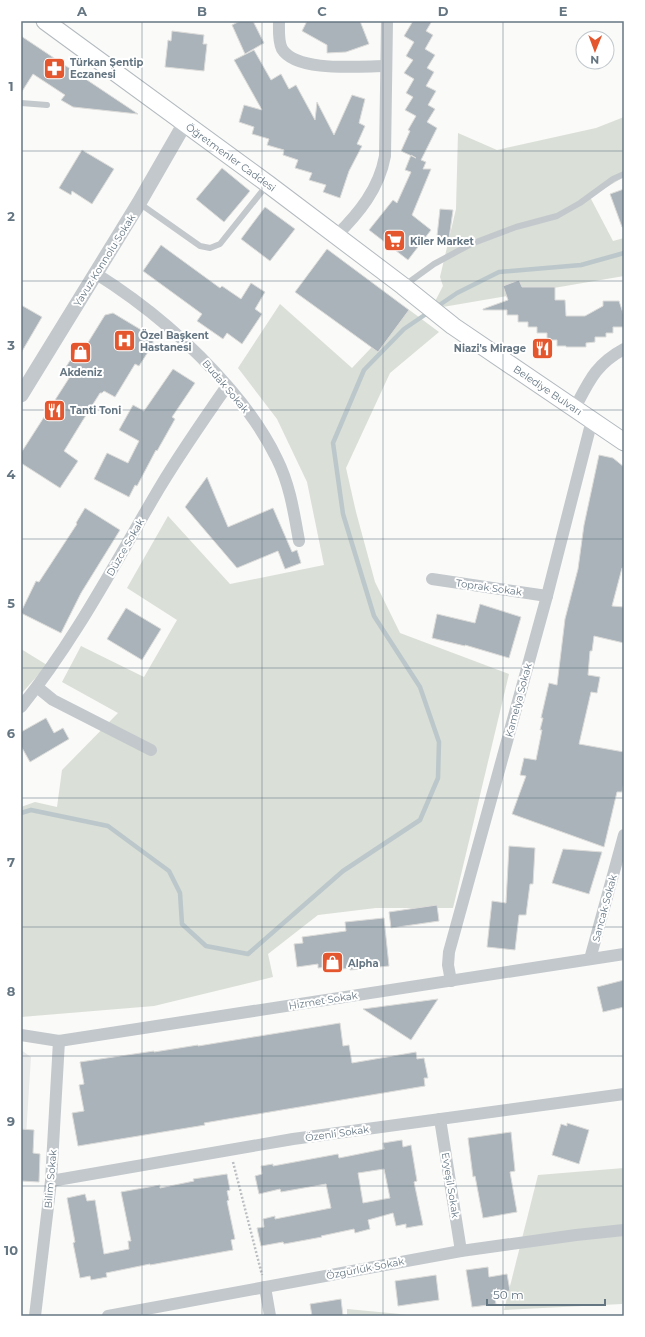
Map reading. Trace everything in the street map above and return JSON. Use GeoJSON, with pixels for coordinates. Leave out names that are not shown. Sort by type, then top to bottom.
{"type":"FeatureCollection","features":[{"type":"Feature","properties":{"kind":"main road","name":"Öğretmenler Caddesi"},"geometry":{"type":"LineString","coordinates":[[49,22],[409,290]]}},
{"type":"Feature","properties":{"kind":"main road","name":"Belediye Bulvarı"},"geometry":{"type":"LineString","coordinates":[[409,290],[453,326],[624,442]]}},
{"type":"Feature","properties":{"kind":"street"},"geometry":{"type":"LineString","coordinates":[[279,21],[280,42],[282,49],[289,56],[299,62],[328,67],[386,66]]}},
{"type":"Feature","properties":{"kind":"street"},"geometry":{"type":"LineString","coordinates":[[336,236],[355,216],[373,191],[380,175],[385,156],[387,21]]}},
{"type":"Feature","properties":{"kind":"street","name":"Yavuz Konnolu Sokak"},"geometry":{"type":"LineString","coordinates":[[21,395],[139,203],[185,123]]}},
{"type":"Feature","properties":{"kind":"street","name":"Budak Sokak"},"geometry":{"type":"LineString","coordinates":[[95,273],[118,287],[161,320],[208,364],[243,404],[258,425],[278,459],[293,503],[299,541]]}},
{"type":"Feature","properties":{"kind":"street"},"geometry":{"type":"LineString","coordinates":[[575,408],[592,376],[607,360],[624,349]]}},
{"type":"Feature","properties":{"kind":"street","name":"Düzce Sokak"},"geometry":{"type":"LineString","coordinates":[[21,707],[37,687],[83,620],[177,461],[228,386]]}},
{"type":"Feature","properties":{"kind":"street","name":"Kamelya Sokak"},"geometry":{"type":"LineString","coordinates":[[451,981],[448,965],[449,952],[547,596],[592,420]]}},
{"type":"Feature","properties":{"kind":"street","name":"Toprak Sokak"},"geometry":{"type":"LineString","coordinates":[[432,579],[547,596]]}},
{"type":"Feature","properties":{"kind":"street"},"geometry":{"type":"LineString","coordinates":[[37,687],[53,700],[151,750]]}},
{"type":"Feature","properties":{"kind":"street","name":"Sancak Sokak"},"geometry":{"type":"LineString","coordinates":[[590,959],[624,835]]}},
{"type":"Feature","properties":{"kind":"street","name":"Hizmet Sokak"},"geometry":{"type":"LineString","coordinates":[[21,1035],[59,1041],[624,954]]}},
{"type":"Feature","properties":{"kind":"street","name":"Bilim Sokak"},"geometry":{"type":"LineString","coordinates":[[35,1316],[51,1180],[59,1041]]}},
{"type":"Feature","properties":{"kind":"street","name":"Özenli Sokak"},"geometry":{"type":"LineString","coordinates":[[51,1180],[292,1139],[624,1094]]}},
{"type":"Feature","properties":{"kind":"street","name":"Evyeşil Sokak"},"geometry":{"type":"LineString","coordinates":[[440,1119],[461,1251]]}},
{"type":"Feature","properties":{"kind":"street","name":"Özgürlük Sokak"},"geometry":{"type":"LineString","coordinates":[[108,1316],[143,1313],[264,1287],[461,1251],[624,1230]]}},
{"type":"Feature","properties":{"kind":"street"},"geometry":{"type":"LineString","coordinates":[[264,1287],[270,1316]]}},
{"type":"Feature","properties":{"kind":"lane"},"geometry":{"type":"LineString","coordinates":[[21,103],[47,105]]}},
{"type":"Feature","properties":{"kind":"lane"},"geometry":{"type":"LineString","coordinates":[[409,290],[434,264],[471,244],[516,227],[557,216],[580,203],[613,179],[624,174]]}},
{"type":"Feature","properties":{"kind":"lane"},"geometry":{"type":"LineString","coordinates":[[139,203],[200,246],[210,248],[220,244],[268,184]]}},
{"type":"Feature","properties":{"kind":"path"},"geometry":{"type":"LineString","coordinates":[[230,1150],[264,1287]]}},
{"type":"Feature","properties":{"kind":"shaded area"},"geometry":{"type":"Polygon","coordinates":[[[624,117],[624,177],[590,197],[613,241],[624,238],[624,276],[431,309],[443,286],[440,277],[456,209],[458,133],[497,150],[596,128],[624,117]]]}},
{"type":"Feature","properties":{"kind":"shaded area"},"geometry":{"type":"Polygon","coordinates":[[[280,304],[352,368],[408,309],[439,332],[390,373],[346,468],[375,582],[400,633],[509,674],[453,908],[376,908],[318,915],[268,954],[273,977],[154,1006],[21,1017],[21,807],[35,802],[57,807],[62,770],[118,713],[62,682],[81,646],[144,677],[177,620],[127,588],[168,516],[230,584],[324,565],[307,482],[277,419],[238,368],[280,304]]]}},
{"type":"Feature","properties":{"kind":"shaded area"},"geometry":{"type":"Polygon","coordinates":[[[21,649],[47,665],[21,694],[21,649]]]}},
{"type":"Feature","properties":{"kind":"shaded area"},"geometry":{"type":"Polygon","coordinates":[[[21,1050],[31,1057],[21,1214],[21,1050]]]}},
{"type":"Feature","properties":{"kind":"shaded area"},"geometry":{"type":"Polygon","coordinates":[[[624,1168],[624,1296],[622,1304],[504,1310],[538,1175],[624,1168]]]}},
{"type":"Feature","properties":{"kind":"shaded area"},"geometry":{"type":"Polygon","coordinates":[[[347,1309],[400,1314],[412,1316],[347,1316],[347,1309]]]}},
{"type":"Feature","properties":{"kind":"building"},"geometry":{"type":"Polygon","coordinates":[[[240,21],[253,21],[264,43],[245,54],[232,25],[240,21]]]}},
{"type":"Feature","properties":{"kind":"building"},"geometry":{"type":"Polygon","coordinates":[[[307,21],[360,21],[369,44],[346,52],[327,53],[327,45],[302,31],[307,21]]]}},
{"type":"Feature","properties":{"kind":"building"},"geometry":{"type":"Polygon","coordinates":[[[413,21],[432,21],[426,31],[433,35],[425,49],[435,55],[427,68],[434,72],[426,86],[436,91],[428,105],[435,109],[427,122],[437,128],[421,160],[426,162],[423,169],[431,169],[412,215],[431,230],[408,260],[369,230],[393,200],[397,203],[411,172],[405,170],[411,156],[401,151],[410,131],[408,130],[416,116],[405,110],[413,97],[406,93],[414,79],[404,73],[413,60],[406,56],[414,42],[404,36],[413,21]]]}},
{"type":"Feature","properties":{"kind":"building"},"geometry":{"type":"Polygon","coordinates":[[[172,31],[204,35],[203,44],[207,44],[204,71],[165,67],[168,40],[171,41],[172,31]]]}},
{"type":"Feature","properties":{"kind":"building"},"geometry":{"type":"Polygon","coordinates":[[[21,36],[138,114],[73,107],[61,100],[65,95],[33,74],[21,93],[21,36]]]}},
{"type":"Feature","properties":{"kind":"building"},"geometry":{"type":"Polygon","coordinates":[[[254,50],[271,80],[281,74],[289,89],[296,85],[315,120],[317,102],[334,135],[352,95],[365,99],[359,123],[365,126],[357,144],[362,146],[349,171],[340,198],[323,192],[326,185],[309,180],[312,173],[295,168],[298,160],[283,155],[284,150],[267,145],[269,139],[252,134],[254,127],[239,122],[244,105],[262,110],[234,60],[254,50]]]}},
{"type":"Feature","properties":{"kind":"building"},"geometry":{"type":"Polygon","coordinates":[[[82,150],[114,169],[92,204],[72,191],[71,195],[59,188],[82,150]]]}},
{"type":"Feature","properties":{"kind":"building"},"geometry":{"type":"Polygon","coordinates":[[[222,168],[250,191],[224,222],[196,199],[222,168]]]}},
{"type":"Feature","properties":{"kind":"building"},"geometry":{"type":"Polygon","coordinates":[[[624,189],[624,227],[622,227],[610,194],[624,189]]]}},
{"type":"Feature","properties":{"kind":"building"},"geometry":{"type":"Polygon","coordinates":[[[265,207],[295,229],[270,261],[241,239],[265,207]]]}},
{"type":"Feature","properties":{"kind":"building"},"geometry":{"type":"Polygon","coordinates":[[[440,209],[453,210],[448,246],[437,236],[440,209]]]}},
{"type":"Feature","properties":{"kind":"building"},"geometry":{"type":"Polygon","coordinates":[[[161,245],[220,288],[222,286],[241,299],[251,283],[265,292],[255,309],[262,314],[242,344],[227,333],[223,339],[197,321],[202,314],[143,271],[161,245]]]}},
{"type":"Feature","properties":{"kind":"building"},"geometry":{"type":"Polygon","coordinates":[[[327,249],[409,310],[378,352],[295,292],[327,249]]]}},
{"type":"Feature","properties":{"kind":"building"},"geometry":{"type":"Polygon","coordinates":[[[519,280],[522,287],[555,287],[555,300],[565,300],[566,316],[585,316],[603,306],[603,301],[619,301],[624,316],[624,327],[613,327],[613,333],[606,333],[606,337],[595,337],[595,342],[586,343],[586,347],[557,346],[557,340],[547,340],[547,333],[537,333],[537,327],[528,327],[528,322],[518,322],[518,315],[507,315],[507,310],[483,310],[508,300],[503,286],[519,280]]]}},
{"type":"Feature","properties":{"kind":"building"},"geometry":{"type":"Polygon","coordinates":[[[21,305],[42,317],[21,353],[21,305]]]}},
{"type":"Feature","properties":{"kind":"building"},"geometry":{"type":"Polygon","coordinates":[[[113,313],[153,337],[153,344],[139,366],[135,364],[115,397],[104,391],[100,393],[64,451],[78,461],[60,488],[21,463],[21,453],[73,372],[66,367],[79,346],[84,349],[105,315],[113,313]]]}},
{"type":"Feature","properties":{"kind":"building"},"geometry":{"type":"Polygon","coordinates":[[[173,369],[195,383],[172,417],[175,419],[157,451],[156,450],[137,486],[135,485],[129,497],[94,479],[107,453],[128,463],[139,441],[119,430],[133,405],[144,411],[173,369]]]}},
{"type":"Feature","properties":{"kind":"building"},"geometry":{"type":"Polygon","coordinates":[[[599,455],[613,458],[624,467],[624,568],[622,568],[612,606],[624,607],[624,643],[594,636],[592,651],[590,651],[588,675],[600,677],[597,693],[591,692],[579,744],[624,752],[624,781],[622,792],[617,792],[604,847],[512,814],[526,776],[520,775],[524,758],[536,760],[542,730],[540,730],[543,718],[541,718],[549,683],[557,685],[565,619],[578,569],[584,525],[599,455]]]}},
{"type":"Feature","properties":{"kind":"building"},"geometry":{"type":"Polygon","coordinates":[[[207,477],[228,527],[273,508],[292,552],[297,550],[301,563],[285,569],[278,551],[237,568],[185,507],[207,477]]]}},
{"type":"Feature","properties":{"kind":"building"},"geometry":{"type":"Polygon","coordinates":[[[85,508],[120,530],[81,593],[61,633],[21,612],[36,581],[39,582],[77,524],[76,523],[85,508]]]}},
{"type":"Feature","properties":{"kind":"building"},"geometry":{"type":"Polygon","coordinates":[[[480,604],[521,617],[509,658],[465,645],[432,638],[437,614],[475,623],[480,604]]]}},
{"type":"Feature","properties":{"kind":"building"},"geometry":{"type":"Polygon","coordinates":[[[126,608],[161,629],[142,660],[107,639],[126,608]]]}},
{"type":"Feature","properties":{"kind":"building"},"geometry":{"type":"Polygon","coordinates":[[[46,718],[54,733],[63,728],[69,739],[30,762],[21,746],[21,732],[46,718]]]}},
{"type":"Feature","properties":{"kind":"building"},"geometry":{"type":"Polygon","coordinates":[[[509,846],[535,848],[533,884],[530,884],[526,915],[519,915],[515,950],[487,947],[492,901],[506,903],[509,846]]]}},
{"type":"Feature","properties":{"kind":"building"},"geometry":{"type":"Polygon","coordinates":[[[563,849],[602,852],[589,894],[552,883],[563,849]]]}},
{"type":"Feature","properties":{"kind":"building"},"geometry":{"type":"Polygon","coordinates":[[[437,905],[439,921],[391,928],[389,912],[437,905]]]}},
{"type":"Feature","properties":{"kind":"building"},"geometry":{"type":"Polygon","coordinates":[[[384,918],[389,966],[328,971],[328,967],[318,968],[318,964],[297,967],[294,944],[303,943],[302,937],[346,931],[345,922],[384,918]]]}},
{"type":"Feature","properties":{"kind":"building"},"geometry":{"type":"Polygon","coordinates":[[[624,980],[624,1007],[603,1012],[597,987],[624,980]]]}},
{"type":"Feature","properties":{"kind":"building"},"geometry":{"type":"Polygon","coordinates":[[[438,999],[411,1040],[363,1009],[438,999]]]}},
{"type":"Feature","properties":{"kind":"building"},"geometry":{"type":"Polygon","coordinates":[[[340,1023],[343,1046],[349,1045],[352,1063],[416,1052],[417,1059],[424,1058],[428,1078],[424,1078],[425,1086],[78,1146],[72,1113],[84,1111],[79,1085],[84,1084],[80,1062],[198,1046],[340,1023]]]}},
{"type":"Feature","properties":{"kind":"building"},"geometry":{"type":"Polygon","coordinates":[[[567,1123],[589,1130],[579,1164],[552,1155],[561,1124],[567,1126],[567,1123]]]}},
{"type":"Feature","properties":{"kind":"building"},"geometry":{"type":"Polygon","coordinates":[[[21,1129],[34,1130],[33,1153],[40,1154],[39,1182],[21,1181],[21,1129]]]}},
{"type":"Feature","properties":{"kind":"building"},"geometry":{"type":"Polygon","coordinates":[[[511,1132],[515,1171],[510,1172],[517,1212],[483,1218],[475,1176],[473,1177],[468,1138],[511,1132]]]}},
{"type":"Feature","properties":{"kind":"building"},"geometry":{"type":"Polygon","coordinates":[[[402,1140],[403,1147],[411,1145],[417,1181],[414,1182],[423,1225],[406,1228],[406,1224],[396,1226],[393,1213],[368,1220],[370,1229],[355,1233],[354,1229],[284,1244],[283,1242],[261,1246],[257,1228],[264,1227],[263,1219],[275,1216],[275,1219],[331,1208],[326,1184],[281,1192],[280,1189],[259,1194],[255,1176],[262,1174],[261,1166],[273,1164],[273,1166],[338,1154],[339,1158],[384,1149],[383,1143],[402,1140]],[[384,1169],[358,1173],[363,1203],[390,1198],[384,1169]]]}},
{"type":"Feature","properties":{"kind":"building"},"geometry":{"type":"Polygon","coordinates":[[[227,1174],[230,1190],[227,1191],[229,1200],[227,1201],[235,1239],[231,1240],[233,1250],[106,1273],[107,1277],[91,1280],[90,1276],[80,1278],[73,1243],[75,1242],[67,1198],[85,1194],[87,1201],[95,1200],[104,1254],[129,1249],[128,1241],[131,1241],[121,1192],[160,1185],[160,1188],[194,1181],[193,1179],[227,1174]]]}},
{"type":"Feature","properties":{"kind":"building"},"geometry":{"type":"Polygon","coordinates":[[[488,1267],[489,1277],[507,1274],[510,1291],[494,1293],[496,1304],[472,1307],[466,1270],[488,1267]]]}},
{"type":"Feature","properties":{"kind":"building"},"geometry":{"type":"Polygon","coordinates":[[[436,1275],[439,1300],[398,1306],[395,1281],[436,1275]]]}},
{"type":"Feature","properties":{"kind":"building"},"geometry":{"type":"Polygon","coordinates":[[[341,1299],[343,1316],[312,1316],[310,1304],[341,1299]]]}},
{"type":"Feature","properties":{"kind":"waterway"},"geometry":{"type":"LineString","coordinates":[[435,308],[457,293],[499,272],[581,265],[624,253]]}},
{"type":"Feature","properties":{"kind":"waterway"},"geometry":{"type":"LineString","coordinates":[[21,813],[31,810],[108,826],[169,871],[180,893],[182,924],[206,946],[248,954],[343,871],[420,820],[438,778],[439,742],[420,687],[374,616],[343,514],[333,443],[364,370],[404,329],[429,312]]}},
{"type":"Feature","properties":{"kind":"place","name":"Türkan Şentip Eczanesi"},"geometry":{"type":"Point","coordinates":[54,68]}},
{"type":"Feature","properties":{"kind":"place","name":"Kiler Market"},"geometry":{"type":"Point","coordinates":[395,241]}},
{"type":"Feature","properties":{"kind":"place","name":"Özel Başkent Hastanesi"},"geometry":{"type":"Point","coordinates":[125,341]}},
{"type":"Feature","properties":{"kind":"place","name":"Niazi's Mirage"},"geometry":{"type":"Point","coordinates":[542,348]}},
{"type":"Feature","properties":{"kind":"place","name":"Akdeniz"},"geometry":{"type":"Point","coordinates":[81,352]}},
{"type":"Feature","properties":{"kind":"place","name":"Tanti Toni"},"geometry":{"type":"Point","coordinates":[54,410]}},
{"type":"Feature","properties":{"kind":"place","name":"Alpha"},"geometry":{"type":"Point","coordinates":[333,963]}}]}
